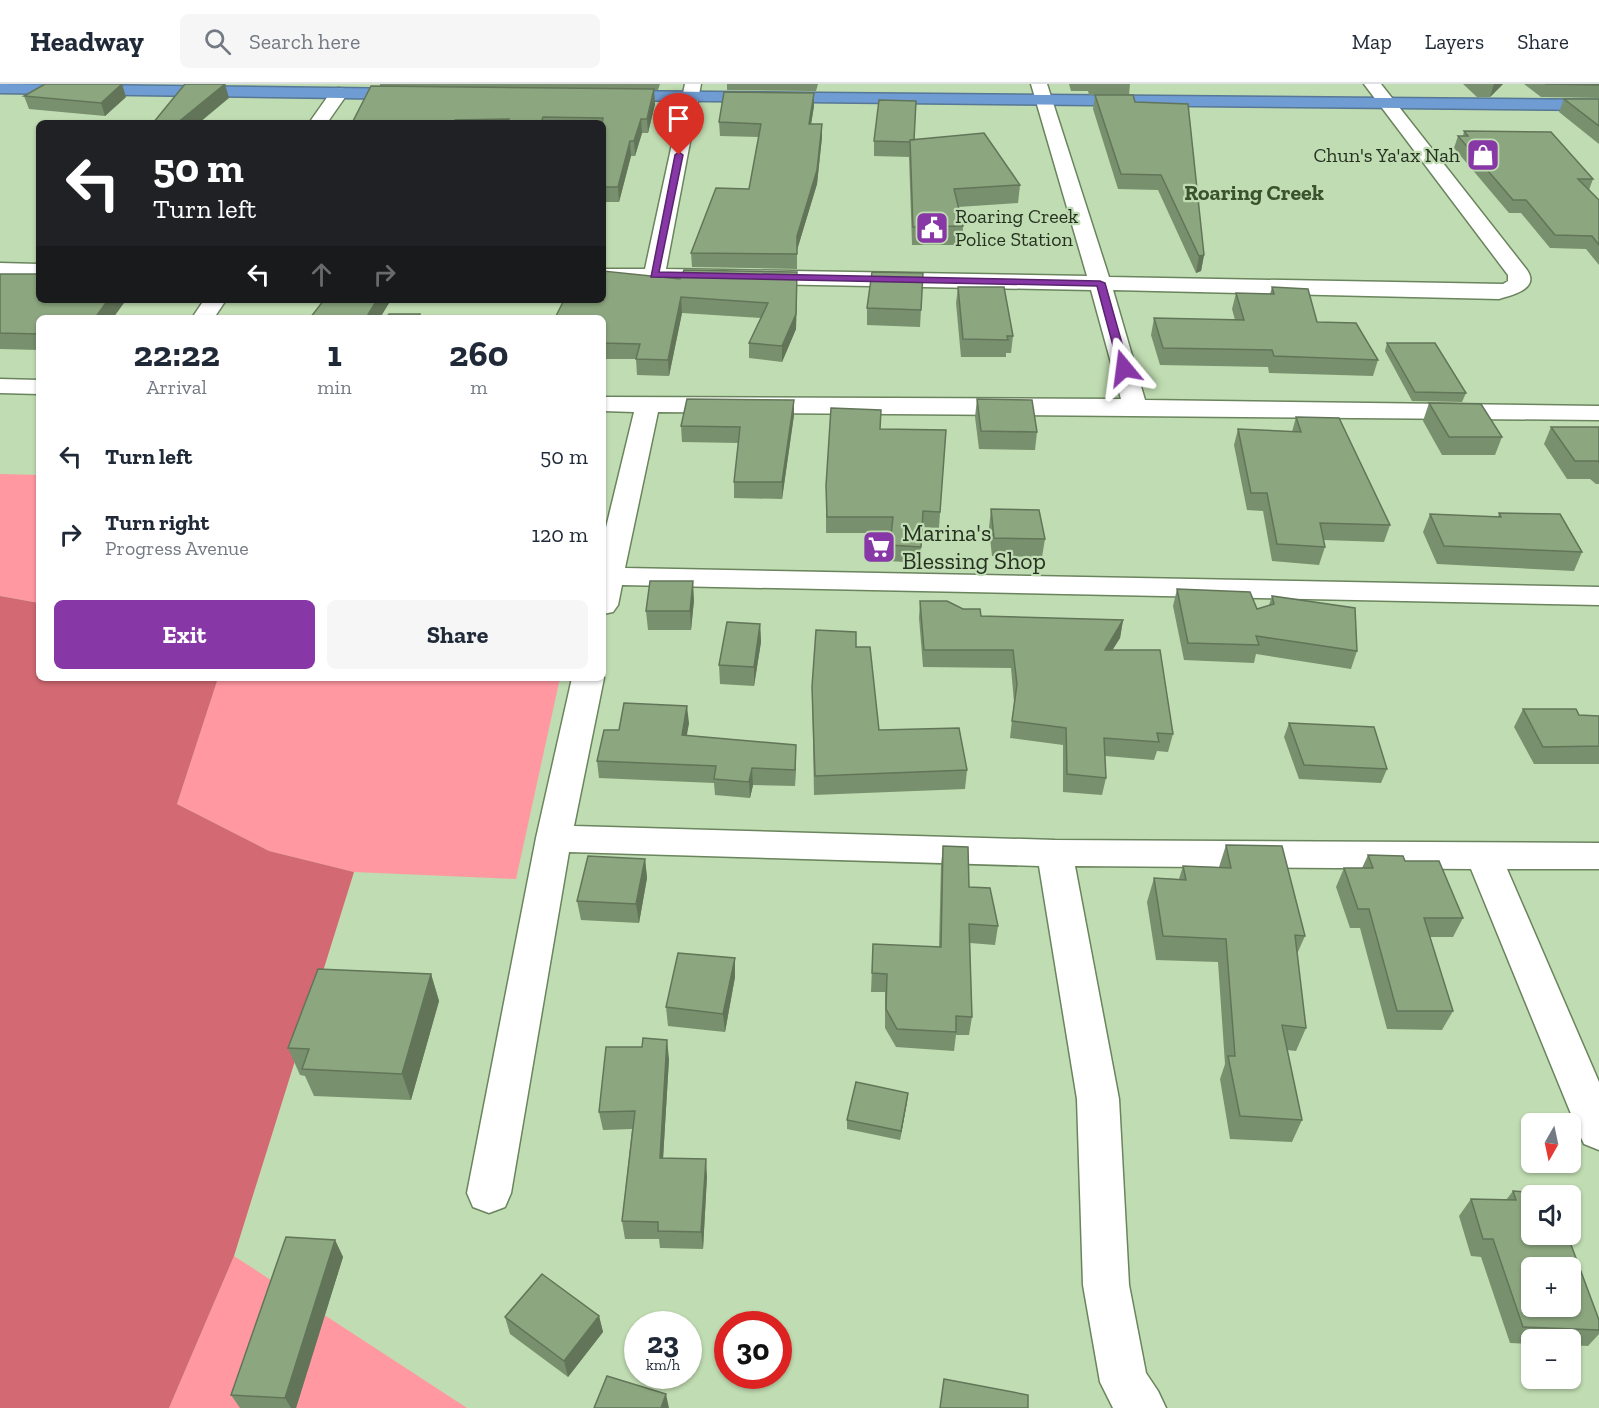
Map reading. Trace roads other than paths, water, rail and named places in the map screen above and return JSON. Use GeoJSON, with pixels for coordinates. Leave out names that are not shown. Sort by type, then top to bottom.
{"type":"FeatureCollection","features":[{"type":"Feature","properties":{"kind":"highway"},"geometry":{"type":"LineString","coordinates":[[2,90],[75,87],[432,94]]}},
{"type":"Feature","properties":{"kind":"highway"},"geometry":{"type":"LineString","coordinates":[[592,96],[692,91],[1041,92],[1387,103],[1599,105]]}},
{"type":"Feature","properties":{"kind":"street"},"geometry":{"type":"LineString","coordinates":[[606,275],[1499,292],[1511,289],[1519,283],[1519,275],[1372,84]]}},
{"type":"Feature","properties":{"kind":"street"},"geometry":{"type":"LineString","coordinates":[[654,275],[692,91]]}},
{"type":"Feature","properties":{"kind":"street"},"geometry":{"type":"LineString","coordinates":[[1041,92],[1100,283],[1135,407]]}},
{"type":"Feature","properties":{"kind":"street"},"geometry":{"type":"LineString","coordinates":[[320,120],[339,93]]}},
{"type":"Feature","properties":{"kind":"street"},"geometry":{"type":"LineString","coordinates":[[0,269],[36,270]]}},
{"type":"Feature","properties":{"kind":"street"},"geometry":{"type":"LineString","coordinates":[[0,386],[36,387]]}},
{"type":"Feature","properties":{"kind":"street"},"geometry":{"type":"LineString","coordinates":[[606,404],[1135,407],[1599,413]]}},
{"type":"Feature","properties":{"kind":"street"},"geometry":{"type":"LineString","coordinates":[[606,590],[643,418],[649,405]]}},
{"type":"Feature","properties":{"kind":"street"},"geometry":{"type":"LineString","coordinates":[[609,576],[1599,596]]}},
{"type":"Feature","properties":{"kind":"street"},"geometry":{"type":"LineString","coordinates":[[489,1193],[554,838],[587,681]]}},
{"type":"Feature","properties":{"kind":"street"},"geometry":{"type":"LineString","coordinates":[[554,838],[1055,853],[1599,856]]}},
{"type":"Feature","properties":{"kind":"street"},"geometry":{"type":"LineString","coordinates":[[1055,853],[1098,1099],[1106,1285],[1124,1382],[1141,1408]]}},
{"type":"Feature","properties":{"kind":"street"},"geometry":{"type":"LineString","coordinates":[[1483,854],[1599,1131]]}},
{"type":"Feature","properties":{"kind":"place","name":"Chun's Ya'ax Nah"},"geometry":{"type":"Point","coordinates":[1483,155]}},
{"type":"Feature","properties":{"kind":"place","name":"Roaring Creek Police Station"},"geometry":{"type":"Point","coordinates":[932,228]}},
{"type":"Feature","properties":{"kind":"place","name":"Marina's Blessing Shop"},"geometry":{"type":"Point","coordinates":[879,547]}},
{"type":"Feature","properties":{"kind":"district","name":"Roaring Creek"},"geometry":{"type":"Point","coordinates":[1254,192]}}]}
